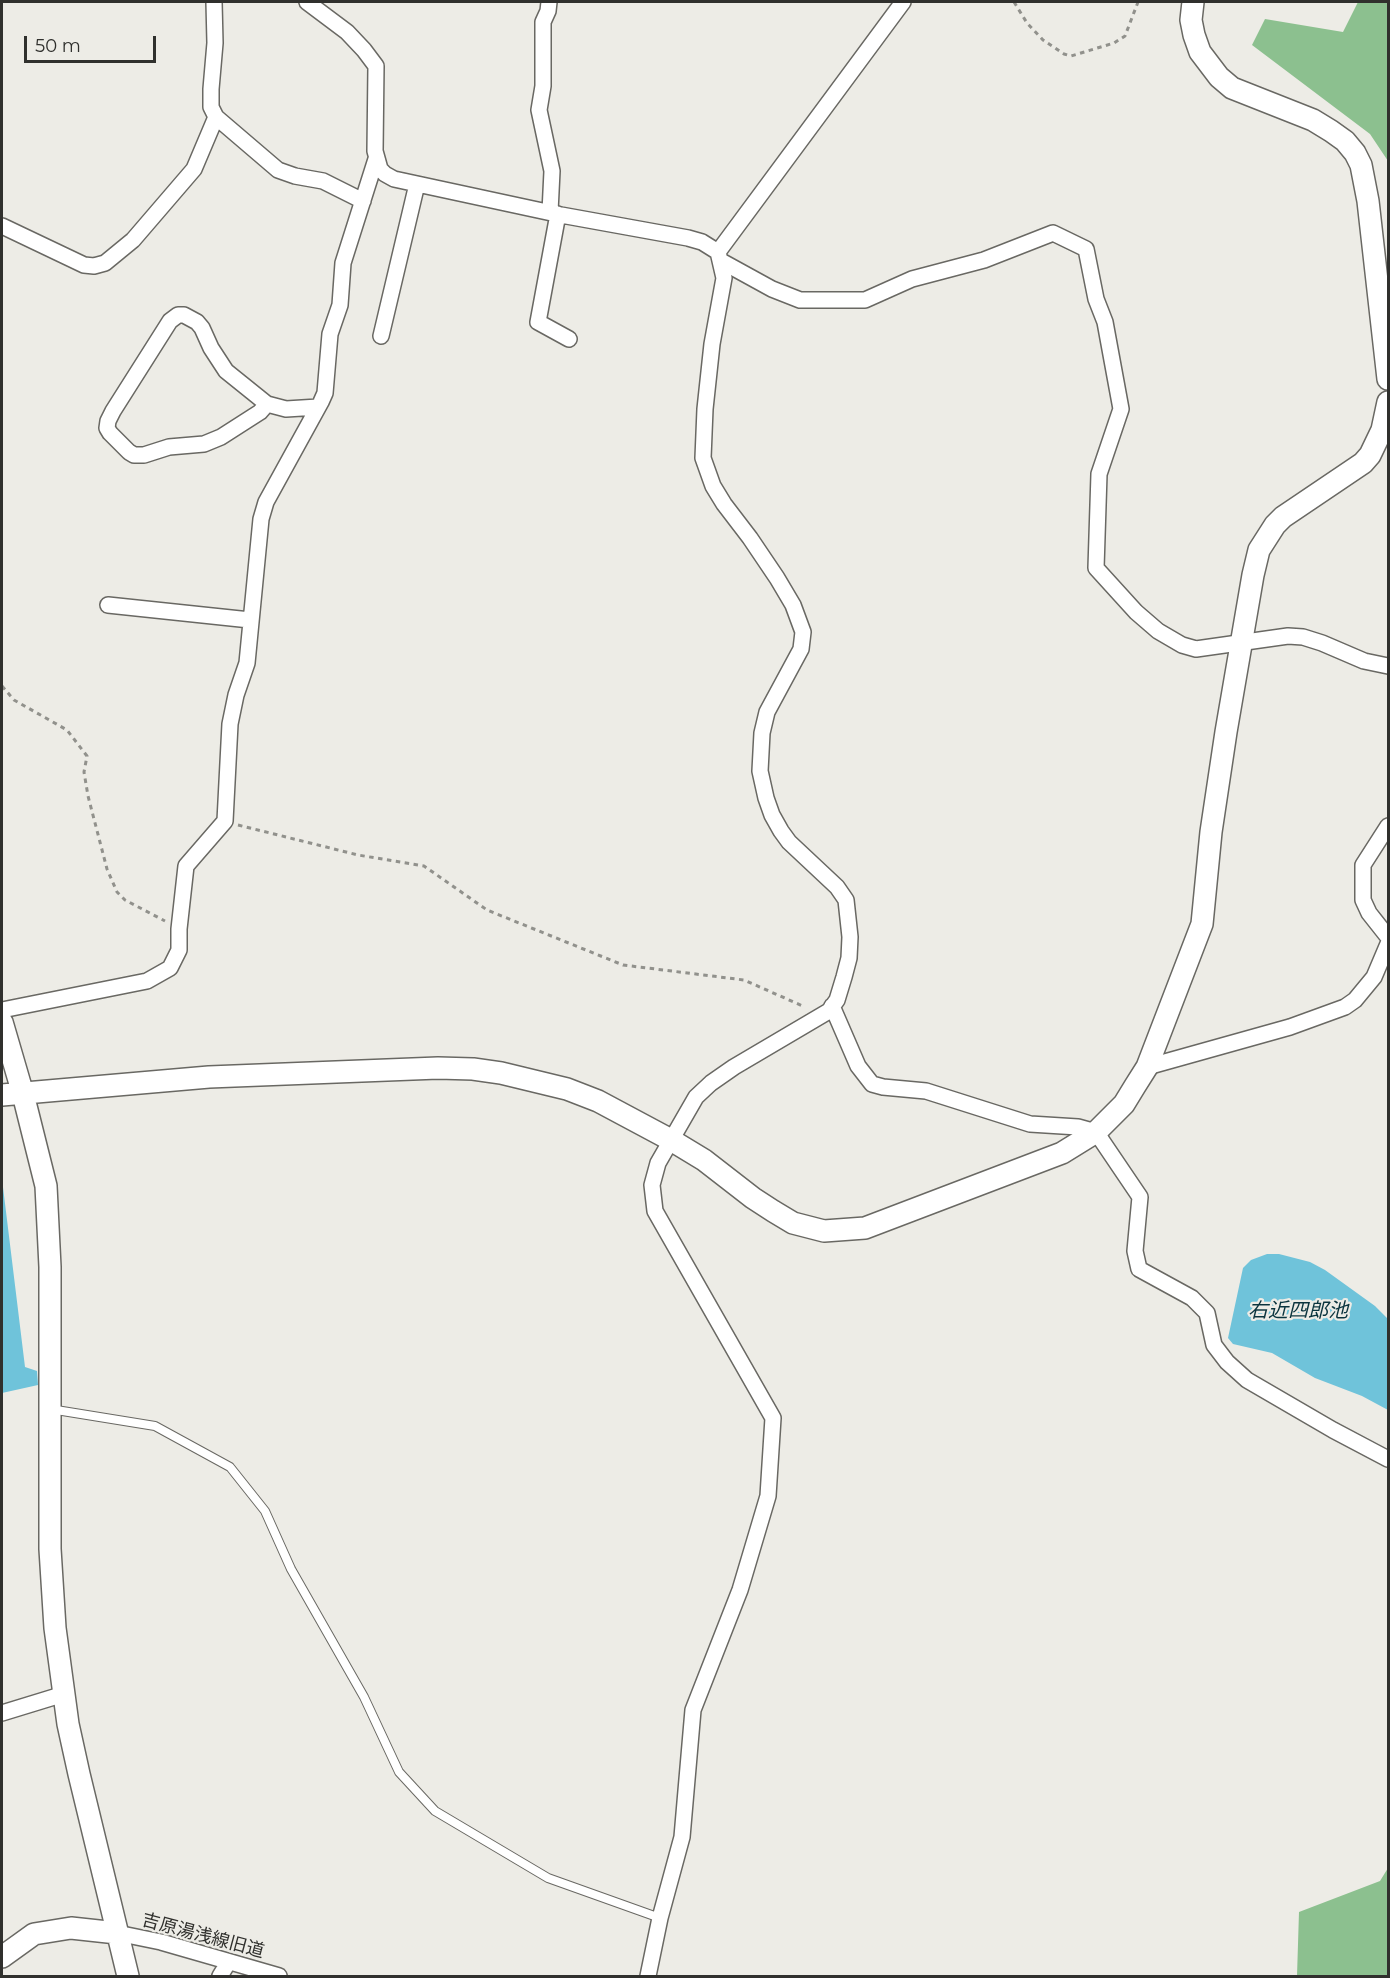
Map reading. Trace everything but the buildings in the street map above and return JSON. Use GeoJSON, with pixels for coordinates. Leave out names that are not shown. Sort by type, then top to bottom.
{"type":"FeatureCollection","features":[{"type":"Feature","properties":{"kind":"street"},"geometry":{"type":"LineString","coordinates":[[214,2],[211,107],[216,117],[278,170],[323,181],[363,201]]}},
{"type":"Feature","properties":{"kind":"street"},"geometry":{"type":"LineString","coordinates":[[307,2],[347,32],[376,66],[374,136],[376,159],[385,174],[417,184],[702,242],[720,257],[772,289],[800,300],[865,300],[912,279],[984,260],[1053,233],[1086,249],[1096,299],[1105,322],[1121,409],[1099,474],[1096,568],[1136,612],[1158,631],[1182,645],[1196,649],[1241,641],[1288,636],[1303,637],[1364,661],[1389,666]]}},
{"type":"Feature","properties":{"kind":"street"},"geometry":{"type":"LineString","coordinates":[[549,2],[543,22],[543,86],[539,110],[552,171],[554,213],[538,322],[569,339]]}},
{"type":"Feature","properties":{"kind":"street"},"geometry":{"type":"LineString","coordinates":[[648,1977],[660,1918],[682,1837],[693,1710],[740,1590],[768,1496],[773,1418],[655,1212],[652,1185],[654,1175],[671,1140],[696,1097],[711,1083],[828,1010],[837,1000],[849,958],[850,937],[846,900],[837,887],[789,842],[772,815],[765,798],[760,771],[762,733],[767,712],[803,642],[801,623],[793,605],[713,486],[703,458],[705,409],[712,344],[724,278],[720,257],[903,2]]}},
{"type":"Feature","properties":{"kind":"street"},"geometry":{"type":"LineString","coordinates":[[1193,2],[1191,20],[1194,35],[1200,52],[1219,77],[1232,88],[1313,120],[1331,130],[1350,147],[1361,165],[1368,201],[1389,379]]}},
{"type":"Feature","properties":{"kind":"street"},"geometry":{"type":"LineString","coordinates":[[2,226],[84,265],[94,266],[105,263],[133,240],[194,169],[216,117]]}},
{"type":"Feature","properties":{"kind":"street"},"geometry":{"type":"LineString","coordinates":[[2,1010],[147,981],[170,968],[180,950],[186,866],[225,821],[230,724],[236,695],[247,663],[261,519],[267,502],[325,393],[330,334],[340,305],[343,263],[376,159]]}},
{"type":"Feature","properties":{"kind":"street"},"geometry":{"type":"LineString","coordinates":[[381,336],[417,184]]}},
{"type":"Feature","properties":{"kind":"street"},"geometry":{"type":"LineString","coordinates":[[267,404],[260,412],[221,437],[204,444],[169,447],[144,455],[134,455],[129,452],[107,428],[113,411],[170,321],[178,315],[184,315],[197,322],[226,371],[267,404],[286,409],[318,407]]}},
{"type":"Feature","properties":{"kind":"street"},"geometry":{"type":"LineString","coordinates":[[2,1095],[209,1077],[399,1069],[473,1069],[513,1075],[567,1089],[598,1101],[704,1160],[753,1198],[794,1223],[824,1231],[865,1228],[1062,1153],[1096,1132],[1124,1104],[1147,1067],[1202,924],[1211,832],[1252,575],[1259,550],[1267,536],[1283,518],[1363,463],[1370,455],[1382,430],[1389,402]]}},
{"type":"Feature","properties":{"kind":"street"},"geometry":{"type":"LineString","coordinates":[[108,605],[250,620]]}},
{"type":"Feature","properties":{"kind":"street"},"geometry":{"type":"LineString","coordinates":[[1389,826],[1363,865],[1363,900],[1369,913],[1389,938]]}},
{"type":"Feature","properties":{"kind":"street"},"geometry":{"type":"LineString","coordinates":[[1147,1067],[1290,1028],[1345,1007],[1355,1000],[1374,977],[1389,944]]}},
{"type":"Feature","properties":{"kind":"street"},"geometry":{"type":"LineString","coordinates":[[828,1010],[858,1066],[872,1084],[926,1091],[1030,1124],[1078,1127],[1096,1132],[1140,1197],[1135,1251],[1139,1269],[1192,1298],[1207,1313],[1214,1345],[1227,1362],[1247,1380],[1333,1430],[1389,1459]]}},
{"type":"Feature","properties":{"kind":"street"},"geometry":{"type":"LineString","coordinates":[[2,1022],[46,1186],[50,1267],[50,1549],[55,1628],[64,1694],[79,1774],[128,1977]]}},
{"type":"Feature","properties":{"kind":"street"},"geometry":{"type":"LineString","coordinates":[[2,1713],[64,1694]]}},
{"type":"Feature","properties":{"kind":"street"},"geometry":{"type":"LineString","coordinates":[[2,1957],[34,1934],[71,1929],[117,1933]]}},
{"type":"Feature","properties":{"kind":"street","name":"吉原湯浅線旧道"},"geometry":{"type":"LineString","coordinates":[[117,1933],[161,1942],[279,1977]]}},
{"type":"Feature","properties":{"kind":"street"},"geometry":{"type":"LineString","coordinates":[[220,1977],[228,1963]]}},
{"type":"Feature","properties":{"kind":"lane"},"geometry":{"type":"LineString","coordinates":[[50,1409],[155,1426],[230,1467],[265,1511],[291,1569],[364,1697],[399,1772],[435,1811],[548,1878],[660,1918]]}},
{"type":"Feature","properties":{"kind":"path"},"geometry":{"type":"LineString","coordinates":[[1014,2],[1027,23],[1043,40],[1071,56],[1114,42],[1125,36],[1138,2]]}},
{"type":"Feature","properties":{"kind":"path"},"geometry":{"type":"LineString","coordinates":[[2,686],[14,700],[67,730],[87,756],[84,772],[88,796],[107,869],[117,892],[125,900],[180,929]]}},
{"type":"Feature","properties":{"kind":"path"},"geometry":{"type":"LineString","coordinates":[[225,821],[358,855],[424,866],[487,910],[623,965],[744,980],[828,1010]]}},
{"type":"Feature","properties":{"kind":"green space"},"geometry":{"type":"Polygon","coordinates":[[[1358,2],[1388,2],[1388,161],[1370,134],[1252,45],[1265,19],[1343,32],[1358,2]]]}},
{"type":"Feature","properties":{"kind":"green space"},"geometry":{"type":"Polygon","coordinates":[[[1388,1868],[1388,1976],[1297,1976],[1299,1912],[1380,1881],[1388,1868]]]}},
{"type":"Feature","properties":{"kind":"water"},"geometry":{"type":"Polygon","coordinates":[[[2,1179],[25,1367],[37,1371],[38,1385],[2,1393],[2,1179]]]}},
{"type":"Feature","properties":{"kind":"water","name":"右近四郎池"},"geometry":{"type":"Polygon","coordinates":[[[1267,1254],[1279,1254],[1310,1262],[1325,1270],[1375,1306],[1388,1319],[1388,1410],[1362,1396],[1315,1378],[1272,1353],[1233,1344],[1228,1338],[1243,1268],[1251,1260],[1267,1254]]]}}]}
